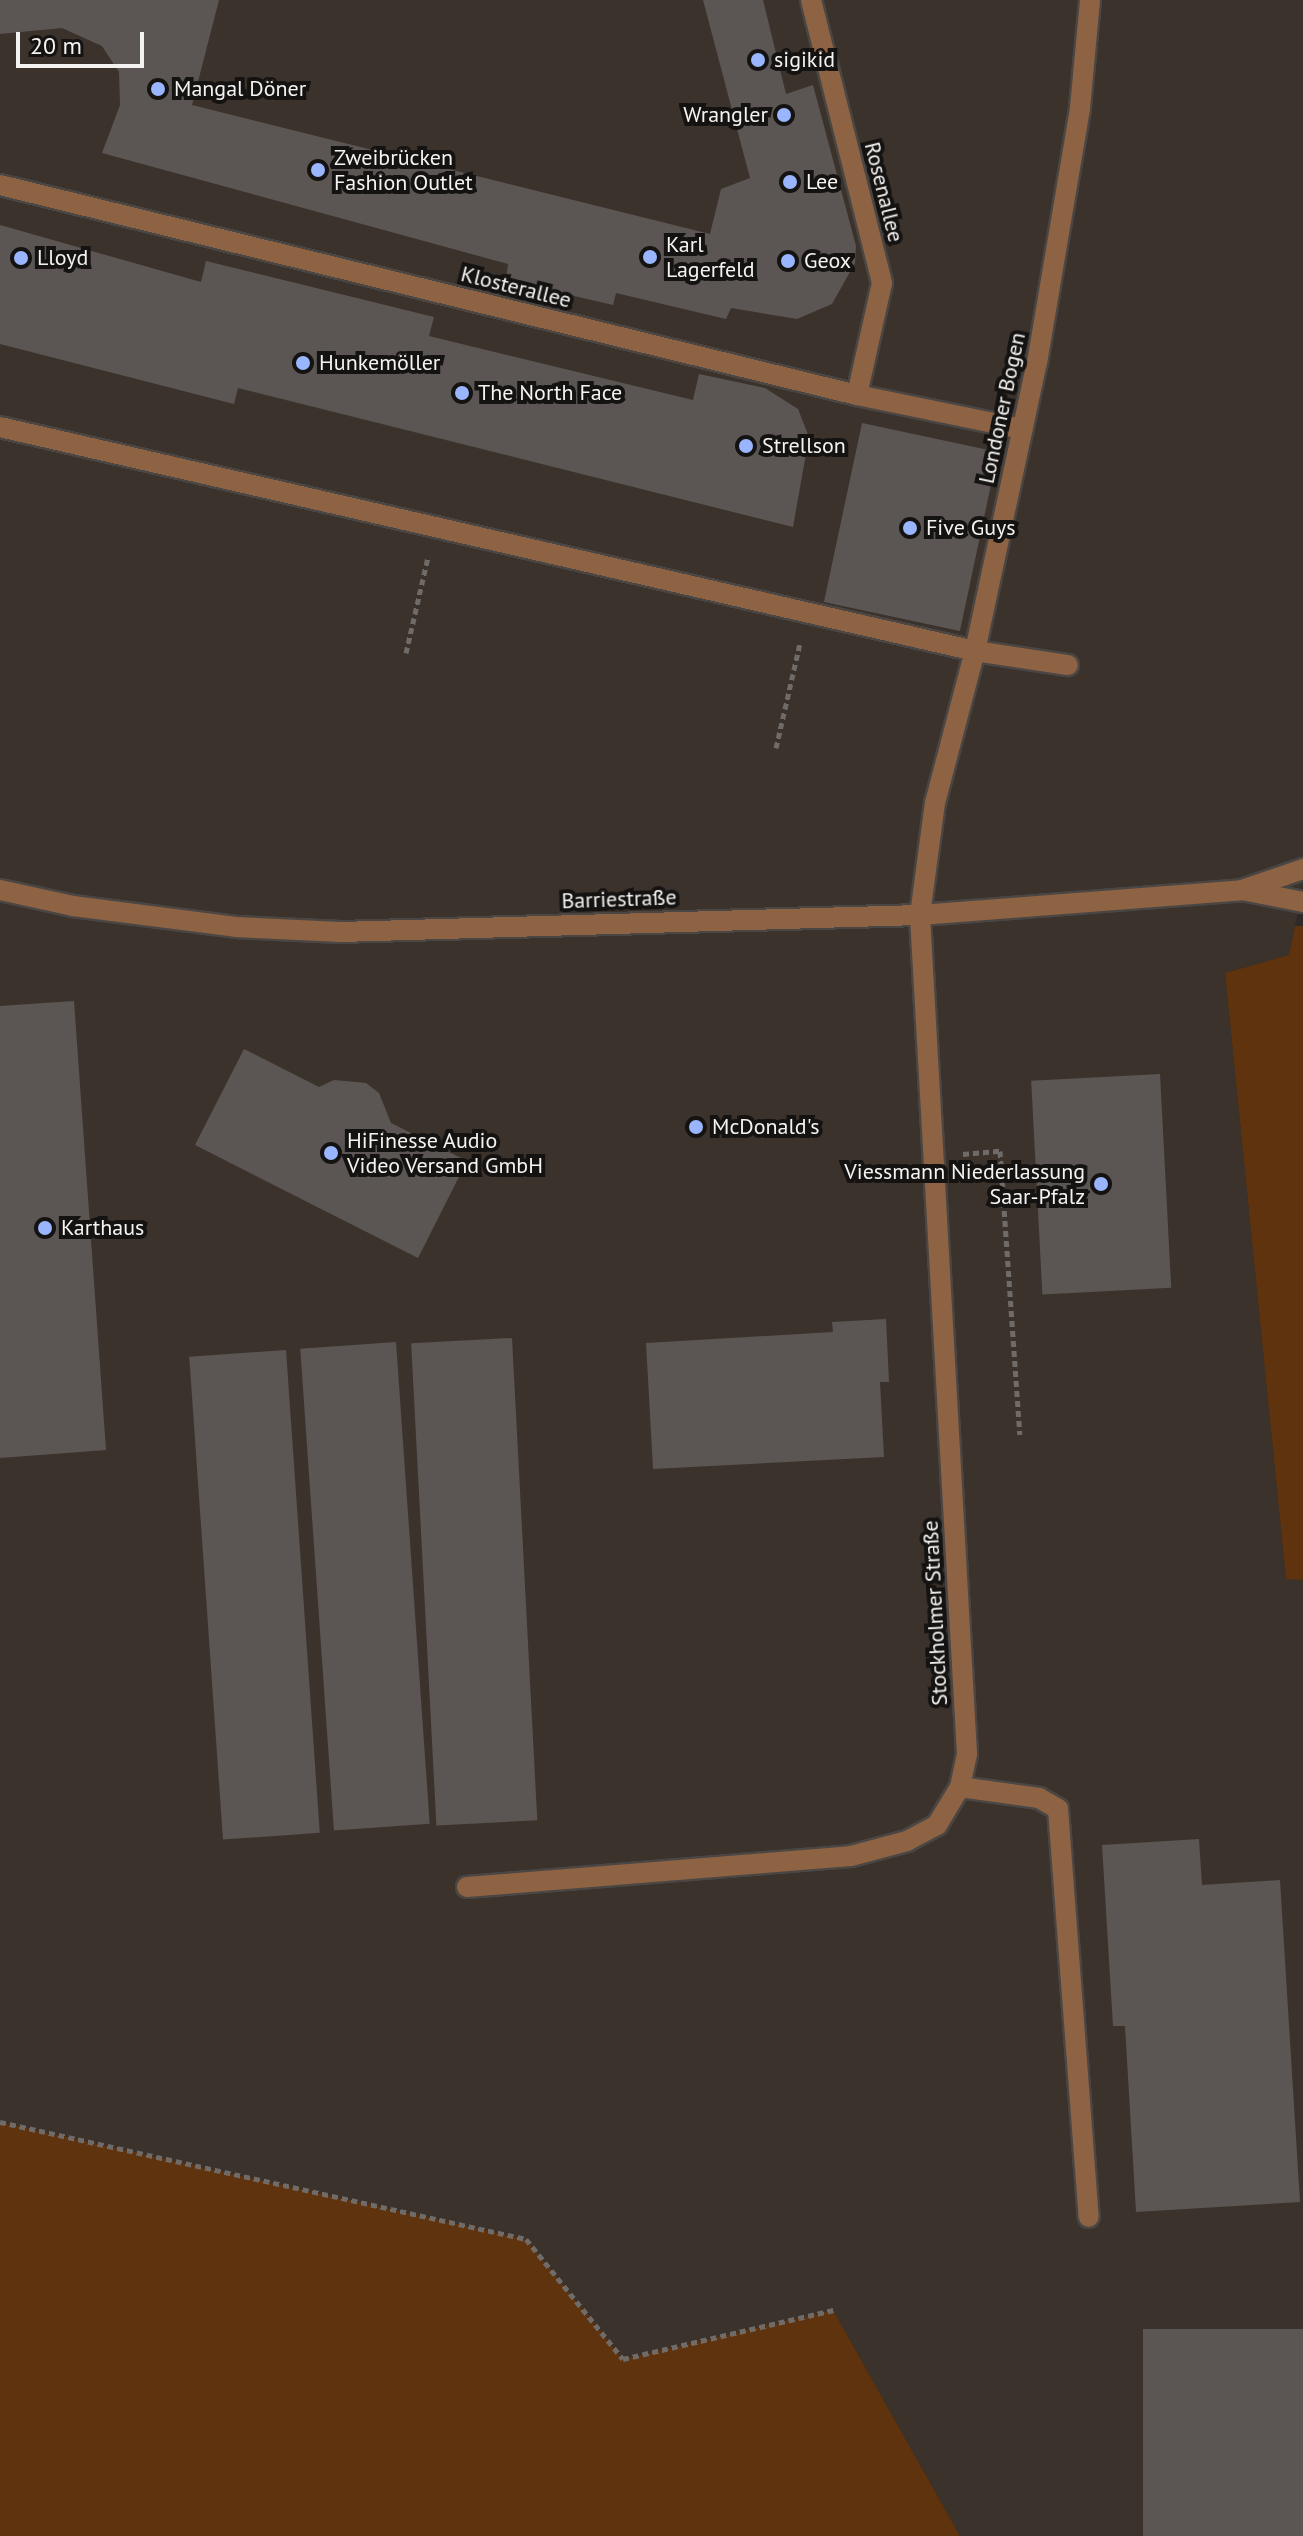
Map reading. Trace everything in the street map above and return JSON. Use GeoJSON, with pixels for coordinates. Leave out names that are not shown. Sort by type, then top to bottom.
{"type":"FeatureCollection","features":[{"type":"Feature","properties":{"kind":"street","name":"Rosenallee"},"geometry":{"type":"LineString","coordinates":[[811,0],[882,283],[857,395]]}},
{"type":"Feature","properties":{"kind":"street","name":"Londoner Bogen"},"geometry":{"type":"LineString","coordinates":[[920,915],[935,803],[975,651],[1023,429],[1080,108],[1090,0]]}},
{"type":"Feature","properties":{"kind":"street","name":"Klosterallee"},"geometry":{"type":"LineString","coordinates":[[0,185],[857,395],[1023,429]]}},
{"type":"Feature","properties":{"kind":"street"},"geometry":{"type":"LineString","coordinates":[[0,427],[434,530],[975,651],[1068,665]]}},
{"type":"Feature","properties":{"kind":"street","name":"Barriestraße"},"geometry":{"type":"LineString","coordinates":[[0,890],[222,925],[340,932],[920,915],[1242,890],[1303,869]]}},
{"type":"Feature","properties":{"kind":"street","name":"Barriestraße"},"geometry":{"type":"LineString","coordinates":[[1242,890],[1303,902]]}},
{"type":"Feature","properties":{"kind":"street","name":"Stockholmer Straße"},"geometry":{"type":"LineString","coordinates":[[467,1887],[851,1856],[907,1841],[937,1825],[960,1787],[967,1754],[920,915]]}},
{"type":"Feature","properties":{"kind":"street"},"geometry":{"type":"LineString","coordinates":[[960,1787],[1039,1798],[1058,1809],[1089,2217]]}},
{"type":"Feature","properties":{"kind":"path"},"geometry":{"type":"LineString","coordinates":[[406,653],[434,530]]}},
{"type":"Feature","properties":{"kind":"path"},"geometry":{"type":"LineString","coordinates":[[776,748],[807,613]]}},
{"type":"Feature","properties":{"kind":"path"},"geometry":{"type":"LineString","coordinates":[[934,1156],[1000,1151],[1020,1434]]}},
{"type":"Feature","properties":{"kind":"path"},"geometry":{"type":"LineString","coordinates":[[0,2122],[526,2239],[623,2359],[833,2310]]}},
{"type":"Feature","properties":{"kind":"shaded area"},"geometry":{"type":"Polygon","coordinates":[[[0,0],[1303,0],[1303,885],[1289,955],[1225,973],[1286,1578],[1303,1580],[1303,2536],[960,2536],[833,2310],[623,2359],[526,2239],[0,2122],[0,0]]]}},
{"type":"Feature","properties":{"kind":"shaded area"},"geometry":{"type":"Polygon","coordinates":[[[1295,926],[1303,926],[1303,1580],[1286,1579],[1225,973],[1289,955],[1295,926]]]}},
{"type":"Feature","properties":{"kind":"shaded area"},"geometry":{"type":"Polygon","coordinates":[[[0,2122],[526,2239],[623,2359],[833,2310],[960,2536],[0,2536],[0,2122]]]}},
{"type":"Feature","properties":{"kind":"building"},"geometry":{"type":"Polygon","coordinates":[[[0,0],[219,0],[192,105],[710,234],[721,189],[750,178],[703,0],[763,0],[786,94],[813,85],[856,246],[855,263],[832,304],[797,319],[731,308],[726,319],[616,293],[613,305],[506,280],[508,264],[102,153],[120,105],[119,72],[102,46],[62,28],[0,34],[0,0]]]}},
{"type":"Feature","properties":{"kind":"building"},"geometry":{"type":"Polygon","coordinates":[[[0,225],[201,282],[206,261],[434,317],[429,336],[693,400],[699,374],[765,388],[798,409],[809,437],[793,527],[238,388],[234,404],[0,344],[0,225]]]}},
{"type":"Feature","properties":{"kind":"building","name":"Five Guys"},"geometry":{"type":"Polygon","coordinates":[[[862,423],[998,452],[960,631],[824,602],[862,423]]]}},
{"type":"Feature","properties":{"kind":"building","name":"Karthaus"},"geometry":{"type":"Polygon","coordinates":[[[74,1001],[106,1450],[0,1458],[0,1006],[74,1001]]]}},
{"type":"Feature","properties":{"kind":"building","name":"HiFinesse Audio Video Versand GmbH"},"geometry":{"type":"Polygon","coordinates":[[[244,1049],[319,1087],[334,1080],[366,1083],[379,1093],[391,1123],[467,1161],[418,1258],[195,1145],[244,1049]]]}},
{"type":"Feature","properties":{"kind":"building","name":"Viessmann Niederlassung Saar-Pfalz"},"geometry":{"type":"Polygon","coordinates":[[[1160,1074],[1171,1288],[1042,1294],[1031,1081],[1160,1074]]]}},
{"type":"Feature","properties":{"kind":"building"},"geometry":{"type":"Polygon","coordinates":[[[886,1319],[889,1382],[880,1382],[884,1457],[653,1469],[646,1343],[833,1332],[832,1322],[886,1319]]]}},
{"type":"Feature","properties":{"kind":"building"},"geometry":{"type":"Polygon","coordinates":[[[512,1338],[537,1820],[436,1826],[411,1343],[512,1338]]]}},
{"type":"Feature","properties":{"kind":"building"},"geometry":{"type":"Polygon","coordinates":[[[396,1342],[430,1824],[334,1831],[300,1349],[396,1342]]]}},
{"type":"Feature","properties":{"kind":"building"},"geometry":{"type":"Polygon","coordinates":[[[286,1350],[320,1833],[223,1840],[189,1357],[286,1350]]]}},
{"type":"Feature","properties":{"kind":"building"},"geometry":{"type":"Polygon","coordinates":[[[1199,1839],[1202,1885],[1280,1880],[1300,2202],[1136,2212],[1125,2026],[1113,2026],[1102,1845],[1199,1839]]]}},
{"type":"Feature","properties":{"kind":"building"},"geometry":{"type":"Polygon","coordinates":[[[1143,2329],[1303,2329],[1303,2536],[1143,2536],[1143,2329]]]}},
{"type":"Feature","properties":{"kind":"place","name":"sigikid"},"geometry":{"type":"Point","coordinates":[758,60]}},
{"type":"Feature","properties":{"kind":"place","name":"Mangal Döner"},"geometry":{"type":"Point","coordinates":[158,89]}},
{"type":"Feature","properties":{"kind":"place","name":"Wrangler"},"geometry":{"type":"Point","coordinates":[784,115]}},
{"type":"Feature","properties":{"kind":"place","name":"Zweibrücken Fashion Outlet"},"geometry":{"type":"Point","coordinates":[318,170]}},
{"type":"Feature","properties":{"kind":"place","name":"Lee"},"geometry":{"type":"Point","coordinates":[790,182]}},
{"type":"Feature","properties":{"kind":"place","name":"Karl Lagerfeld"},"geometry":{"type":"Point","coordinates":[650,257]}},
{"type":"Feature","properties":{"kind":"place","name":"Lloyd"},"geometry":{"type":"Point","coordinates":[21,258]}},
{"type":"Feature","properties":{"kind":"place","name":"Geox"},"geometry":{"type":"Point","coordinates":[788,261]}},
{"type":"Feature","properties":{"kind":"place","name":"Hunkemöller"},"geometry":{"type":"Point","coordinates":[303,363]}},
{"type":"Feature","properties":{"kind":"place","name":"The North Face"},"geometry":{"type":"Point","coordinates":[462,393]}},
{"type":"Feature","properties":{"kind":"place","name":"Strellson"},"geometry":{"type":"Point","coordinates":[746,446]}},
{"type":"Feature","properties":{"kind":"place","name":"Five Guys"},"geometry":{"type":"Point","coordinates":[910,528]}},
{"type":"Feature","properties":{"kind":"place","name":"McDonald's"},"geometry":{"type":"Point","coordinates":[696,1127]}},
{"type":"Feature","properties":{"kind":"place","name":"HiFinesse Audio Video Versand GmbH"},"geometry":{"type":"Point","coordinates":[331,1153]}},
{"type":"Feature","properties":{"kind":"place","name":"Viessmann Niederlassung Saar-Pfalz"},"geometry":{"type":"Point","coordinates":[1101,1184]}},
{"type":"Feature","properties":{"kind":"place","name":"Karthaus"},"geometry":{"type":"Point","coordinates":[45,1228]}}]}
